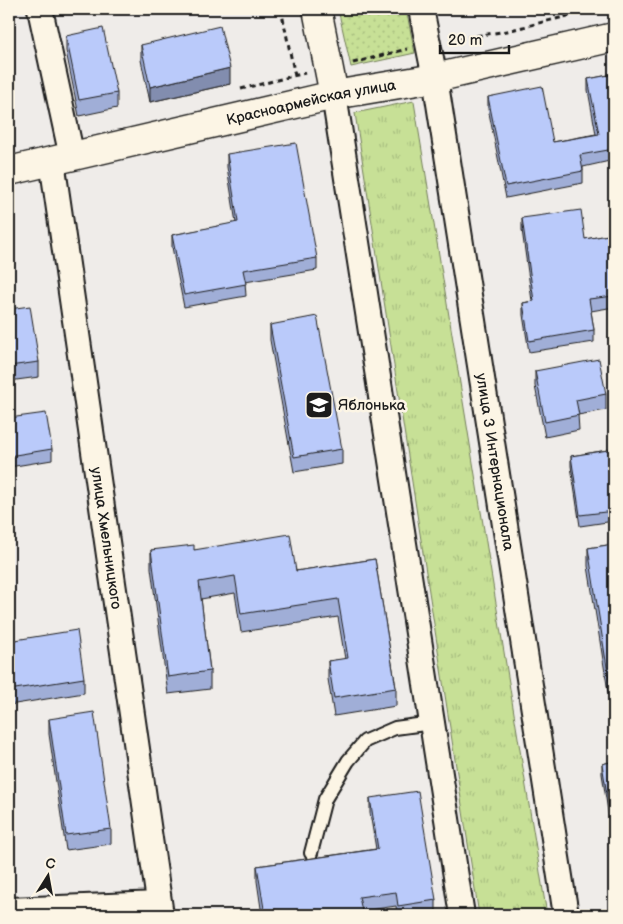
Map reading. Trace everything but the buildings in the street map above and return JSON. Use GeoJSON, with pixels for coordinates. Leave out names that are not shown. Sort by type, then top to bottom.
{"type":"FeatureCollection","features":[{"type":"Feature","properties":{"kind":"main road"},"geometry":{"type":"LineString","coordinates":[[317,9],[334,95]]}},
{"type":"Feature","properties":{"kind":"main road","name":"Красноармейская улица"},"geometry":{"type":"LineString","coordinates":[[9,172],[334,95],[435,78],[614,37]]}},
{"type":"Feature","properties":{"kind":"street","name":"улица Хмельницкого"},"geometry":{"type":"LineString","coordinates":[[40,9],[62,159],[160,910]]}},
{"type":"Feature","properties":{"kind":"street","name":"улица 3 Интернационала"},"geometry":{"type":"LineString","coordinates":[[421,9],[435,78],[566,915]]}},
{"type":"Feature","properties":{"kind":"street"},"geometry":{"type":"LineString","coordinates":[[334,95],[462,915]]}},
{"type":"Feature","properties":{"kind":"street"},"geometry":{"type":"LineString","coordinates":[[9,910],[160,910]]}},
{"type":"Feature","properties":{"kind":"lane"},"geometry":{"type":"LineString","coordinates":[[311,853],[325,799],[348,761],[365,740],[395,728],[432,723]]}},
{"type":"Feature","properties":{"kind":"path"},"geometry":{"type":"LineString","coordinates":[[281,9],[301,103]]}},
{"type":"Feature","properties":{"kind":"green space"},"geometry":{"type":"Polygon","coordinates":[[[338,9],[406,9],[415,53],[351,67],[338,9]]]}},
{"type":"Feature","properties":{"kind":"green space"},"geometry":{"type":"Polygon","coordinates":[[[414,101],[547,915],[479,915],[355,113],[414,101]]]}},
{"type":"Feature","properties":{"kind":"place","name":"Яблонька"},"geometry":{"type":"Point","coordinates":[319,405]}}]}
